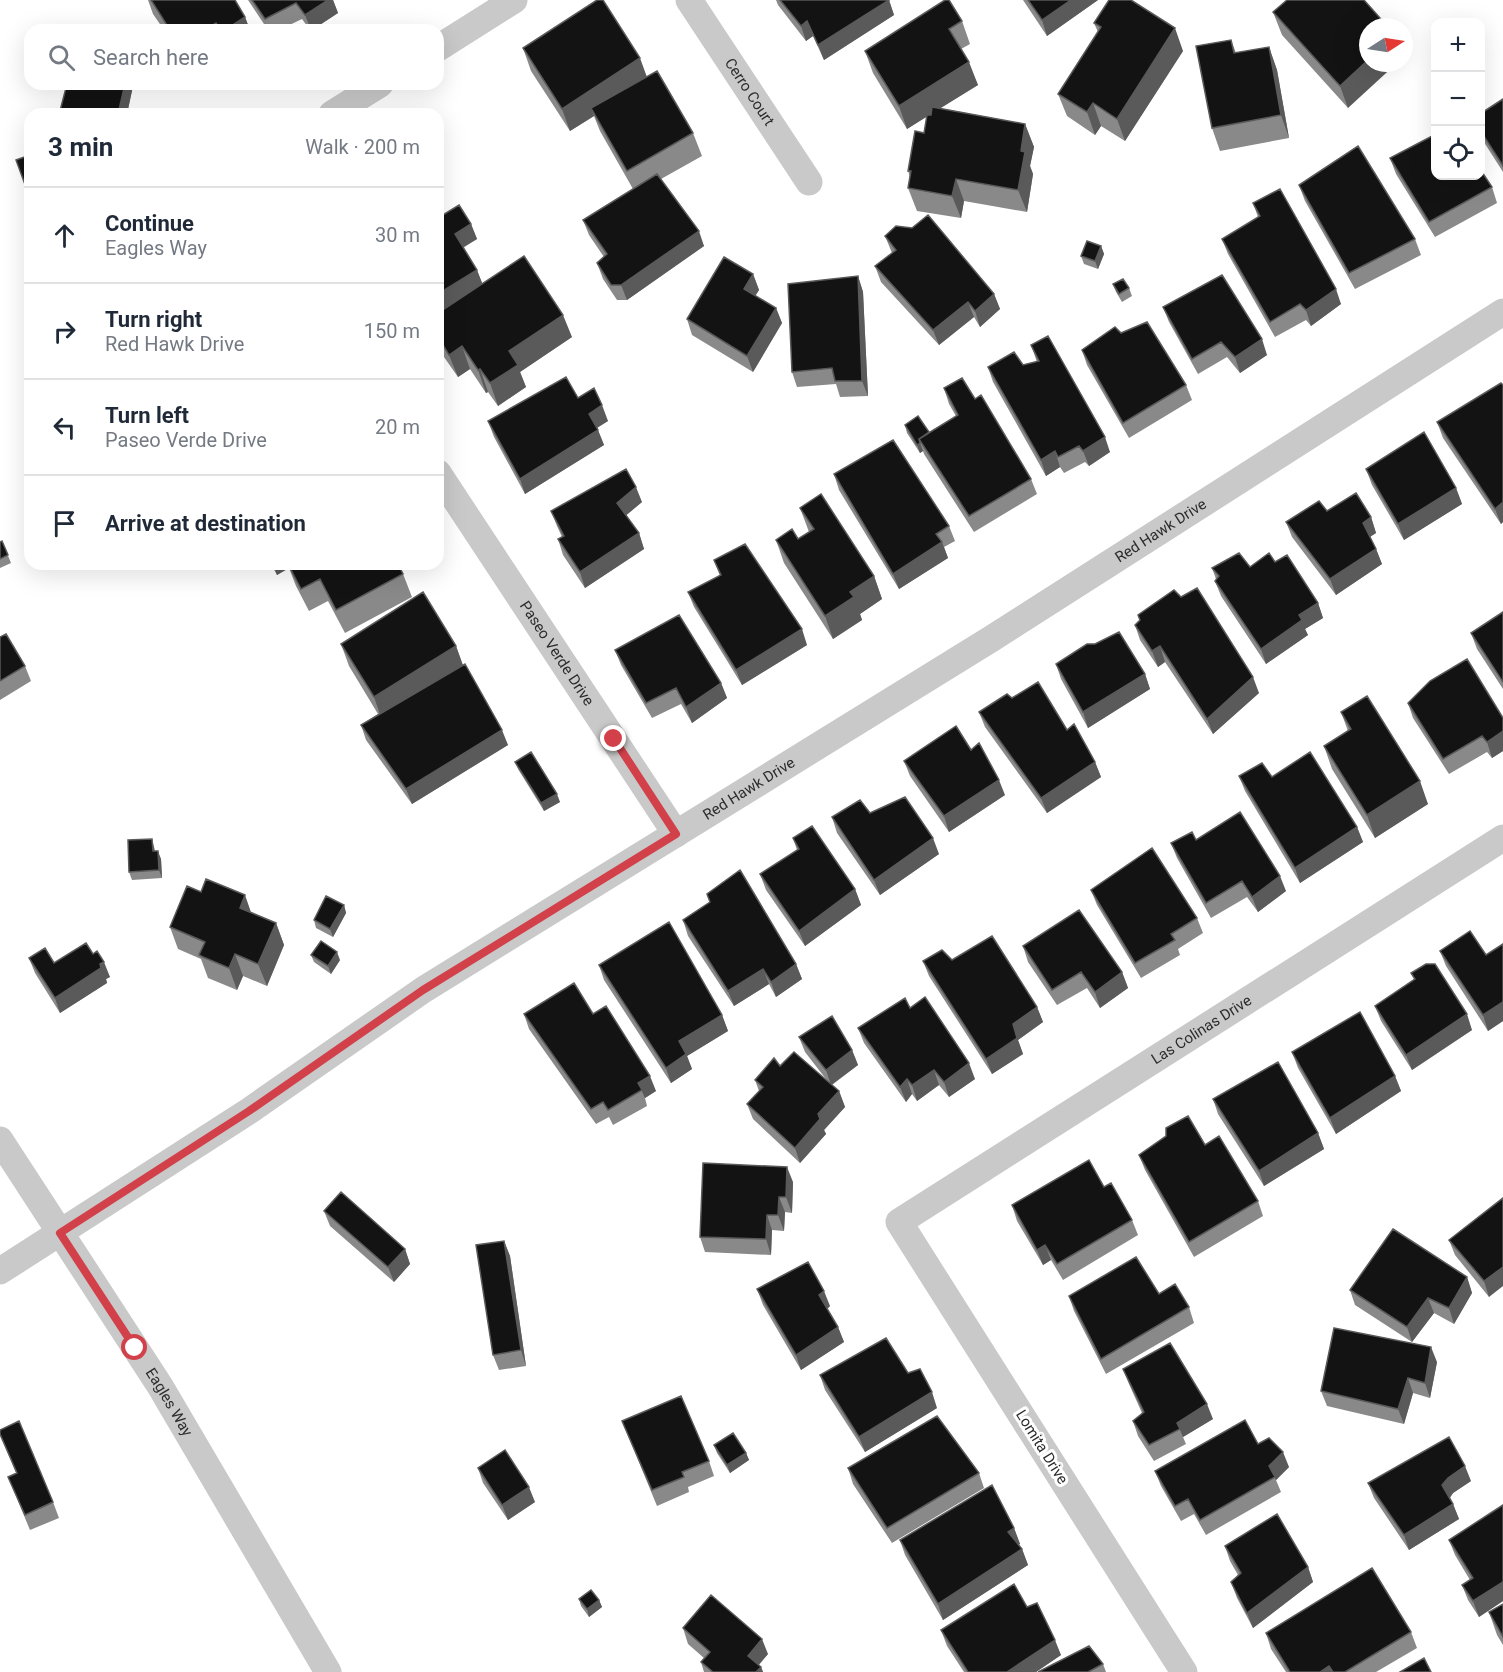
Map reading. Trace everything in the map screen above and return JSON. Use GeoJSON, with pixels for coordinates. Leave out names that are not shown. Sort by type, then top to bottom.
{"type":"FeatureCollection","features":[{"type":"Feature","properties":{"kind":"street"},"geometry":{"type":"LineString","coordinates":[[444,44],[514,0]]}},
{"type":"Feature","properties":{"kind":"street","name":"Cerro Court"},"geometry":{"type":"LineString","coordinates":[[689,0],[809,182]]}},
{"type":"Feature","properties":{"kind":"street"},"geometry":{"type":"LineString","coordinates":[[342,108],[370,90]]}},
{"type":"Feature","properties":{"kind":"street","name":"Red Hawk Drive"},"geometry":{"type":"LineString","coordinates":[[0,1271],[249,1111],[423,990],[991,639],[1503,312]]}},
{"type":"Feature","properties":{"kind":"street","name":"Paseo Verde Drive"},"geometry":{"type":"LineString","coordinates":[[444,481],[676,834]]}},
{"type":"Feature","properties":{"kind":"street","name":"Las Colinas Drive"},"geometry":{"type":"LineString","coordinates":[[899,1222],[1503,837]]}},
{"type":"Feature","properties":{"kind":"street","name":"Eagles Way"},"geometry":{"type":"LineString","coordinates":[[0,1140],[160,1386],[328,1672]]}},
{"type":"Feature","properties":{"kind":"street","name":"Lomita Drive"},"geometry":{"type":"LineString","coordinates":[[899,1222],[1184,1672]]}},
{"type":"Feature","properties":{"kind":"building"},"geometry":{"type":"Polygon","coordinates":[[[151,0],[235,0],[245,17],[234,24],[166,24],[151,0]]]}},
{"type":"Feature","properties":{"kind":"building"},"geometry":{"type":"Polygon","coordinates":[[[252,0],[328,0],[305,15],[296,3],[265,19],[252,0]]]}},
{"type":"Feature","properties":{"kind":"building"},"geometry":{"type":"Polygon","coordinates":[[[597,0],[603,0],[640,58],[562,109],[523,48],[597,0]]]}},
{"type":"Feature","properties":{"kind":"building"},"geometry":{"type":"Polygon","coordinates":[[[780,0],[889,0],[818,45],[807,21],[801,26],[780,0]]]}},
{"type":"Feature","properties":{"kind":"building"},"geometry":{"type":"Polygon","coordinates":[[[945,0],[949,0],[962,21],[949,29],[969,62],[899,106],[865,51],[945,0]]]}},
{"type":"Feature","properties":{"kind":"building"},"geometry":{"type":"Polygon","coordinates":[[[1028,0],[1071,0],[1042,20],[1028,0]]]}},
{"type":"Feature","properties":{"kind":"building"},"geometry":{"type":"Polygon","coordinates":[[[1109,0],[1131,0],[1175,28],[1117,119],[1093,103],[1087,112],[1058,94],[1101,27],[1094,23],[1109,0]]]}},
{"type":"Feature","properties":{"kind":"building"},"geometry":{"type":"Polygon","coordinates":[[[1287,0],[1364,0],[1380,18],[1359,18],[1359,68],[1340,86],[1273,12],[1287,0]]]}},
{"type":"Feature","properties":{"kind":"building"},"geometry":{"type":"Polygon","coordinates":[[[1231,40],[1234,53],[1269,47],[1281,115],[1212,128],[1196,46],[1231,40]]]}},
{"type":"Feature","properties":{"kind":"building"},"geometry":{"type":"Polygon","coordinates":[[[657,71],[693,133],[627,171],[591,108],[657,71]]]}},
{"type":"Feature","properties":{"kind":"building"},"geometry":{"type":"Polygon","coordinates":[[[65,90],[124,90],[119,108],[61,108],[65,90]]]}},
{"type":"Feature","properties":{"kind":"building"},"geometry":{"type":"Polygon","coordinates":[[[1503,99],[1503,166],[1485,138],[1485,111],[1503,99]]]}},
{"type":"Feature","properties":{"kind":"building"},"geometry":{"type":"Polygon","coordinates":[[[932,107],[1025,124],[1021,151],[1025,152],[1018,190],[956,179],[952,196],[908,188],[911,171],[908,171],[915,131],[924,133],[927,115],[931,115],[932,107]]]}},
{"type":"Feature","properties":{"kind":"building"},"geometry":{"type":"Polygon","coordinates":[[[1431,137],[1431,180],[1485,180],[1485,176],[1492,187],[1429,222],[1390,158],[1431,137]]]}},
{"type":"Feature","properties":{"kind":"building"},"geometry":{"type":"Polygon","coordinates":[[[1358,146],[1415,239],[1349,273],[1299,185],[1358,146]]]}},
{"type":"Feature","properties":{"kind":"building"},"geometry":{"type":"Polygon","coordinates":[[[24,157],[24,182],[16,160],[24,157]]]}},
{"type":"Feature","properties":{"kind":"building"},"geometry":{"type":"Polygon","coordinates":[[[657,174],[699,231],[621,285],[611,285],[597,263],[607,254],[583,220],[657,174]]]}},
{"type":"Feature","properties":{"kind":"building"},"geometry":{"type":"Polygon","coordinates":[[[1280,189],[1336,289],[1306,310],[1300,304],[1270,322],[1222,239],[1260,216],[1253,203],[1280,189]]]}},
{"type":"Feature","properties":{"kind":"building"},"geometry":{"type":"Polygon","coordinates":[[[459,205],[471,224],[455,234],[477,270],[444,290],[444,214],[459,205]]]}},
{"type":"Feature","properties":{"kind":"building"},"geometry":{"type":"Polygon","coordinates":[[[928,215],[994,294],[975,311],[968,302],[933,330],[875,266],[896,250],[885,236],[896,226],[912,228],[928,215]]]}},
{"type":"Feature","properties":{"kind":"building"},"geometry":{"type":"Polygon","coordinates":[[[1087,241],[1101,246],[1095,261],[1081,256],[1087,241]]]}},
{"type":"Feature","properties":{"kind":"building"},"geometry":{"type":"Polygon","coordinates":[[[524,256],[563,315],[509,351],[518,365],[490,383],[462,346],[449,355],[444,347],[444,309],[524,256]]]}},
{"type":"Feature","properties":{"kind":"building"},"geometry":{"type":"Polygon","coordinates":[[[724,257],[753,274],[744,289],[776,308],[747,356],[687,319],[724,257]]]}},
{"type":"Feature","properties":{"kind":"building"},"geometry":{"type":"Polygon","coordinates":[[[1222,275],[1262,339],[1235,357],[1221,342],[1192,359],[1163,307],[1222,275]]]}},
{"type":"Feature","properties":{"kind":"building"},"geometry":{"type":"Polygon","coordinates":[[[858,276],[862,381],[835,381],[832,368],[792,372],[788,284],[858,276]]]}},
{"type":"Feature","properties":{"kind":"building"},"geometry":{"type":"Polygon","coordinates":[[[1123,279],[1129,288],[1119,294],[1113,284],[1123,279]]]}},
{"type":"Feature","properties":{"kind":"building"},"geometry":{"type":"Polygon","coordinates":[[[1147,322],[1186,385],[1123,423],[1082,350],[1115,327],[1121,333],[1147,322]]]}},
{"type":"Feature","properties":{"kind":"building"},"geometry":{"type":"Polygon","coordinates":[[[1048,336],[1105,437],[1083,451],[1079,446],[1058,457],[1055,451],[1041,460],[988,367],[1014,352],[1023,365],[1039,361],[1031,345],[1048,336]]]}},
{"type":"Feature","properties":{"kind":"building"},"geometry":{"type":"Polygon","coordinates":[[[566,377],[578,398],[594,388],[602,405],[589,414],[598,430],[520,479],[488,421],[566,377]]]}},
{"type":"Feature","properties":{"kind":"building"},"geometry":{"type":"Polygon","coordinates":[[[962,378],[975,399],[981,395],[1031,479],[969,516],[919,439],[958,415],[944,388],[962,378]]]}},
{"type":"Feature","properties":{"kind":"building"},"geometry":{"type":"Polygon","coordinates":[[[1501,383],[1503,385],[1503,502],[1495,509],[1437,422],[1501,383]]]}},
{"type":"Feature","properties":{"kind":"building"},"geometry":{"type":"Polygon","coordinates":[[[918,416],[929,432],[919,439],[920,443],[917,445],[905,425],[918,416]]]}},
{"type":"Feature","properties":{"kind":"building"},"geometry":{"type":"Polygon","coordinates":[[[1424,432],[1456,488],[1398,524],[1366,469],[1424,432]]]}},
{"type":"Feature","properties":{"kind":"building"},"geometry":{"type":"Polygon","coordinates":[[[893,440],[949,526],[936,534],[942,542],[893,574],[834,474],[893,440]]]}},
{"type":"Feature","properties":{"kind":"building"},"geometry":{"type":"Polygon","coordinates":[[[626,469],[636,487],[617,503],[639,533],[580,572],[558,539],[564,536],[551,511],[626,469]]]}},
{"type":"Feature","properties":{"kind":"building"},"geometry":{"type":"Polygon","coordinates":[[[1356,493],[1371,517],[1363,523],[1376,549],[1330,579],[1286,522],[1319,501],[1327,511],[1356,493]]]}},
{"type":"Feature","properties":{"kind":"building"},"geometry":{"type":"Polygon","coordinates":[[[821,494],[874,576],[850,592],[854,597],[825,616],[776,540],[792,529],[798,539],[814,529],[800,508],[821,494]]]}},
{"type":"Feature","properties":{"kind":"building"},"geometry":{"type":"Polygon","coordinates":[[[2,541],[8,555],[0,559],[0,542],[2,541]]]}},
{"type":"Feature","properties":{"kind":"building"},"geometry":{"type":"Polygon","coordinates":[[[745,544],[802,629],[736,670],[688,592],[721,575],[714,560],[745,544]]]}},
{"type":"Feature","properties":{"kind":"building"},"geometry":{"type":"Polygon","coordinates":[[[1239,553],[1250,567],[1269,553],[1275,562],[1287,555],[1318,603],[1299,615],[1302,620],[1261,649],[1215,581],[1219,576],[1212,568],[1239,553]]]}},
{"type":"Feature","properties":{"kind":"building"},"geometry":{"type":"Polygon","coordinates":[[[291,570],[401,570],[403,574],[336,610],[320,579],[301,589],[291,570]]]}},
{"type":"Feature","properties":{"kind":"building"},"geometry":{"type":"Polygon","coordinates":[[[1197,588],[1253,677],[1207,719],[1160,646],[1152,651],[1135,625],[1140,620],[1138,615],[1174,590],[1181,597],[1197,588]]]}},
{"type":"Feature","properties":{"kind":"building"},"geometry":{"type":"Polygon","coordinates":[[[423,592],[456,646],[374,697],[341,644],[423,592]]]}},
{"type":"Feature","properties":{"kind":"building"},"geometry":{"type":"Polygon","coordinates":[[[1503,612],[1503,682],[1471,633],[1503,612]]]}},
{"type":"Feature","properties":{"kind":"building"},"geometry":{"type":"Polygon","coordinates":[[[679,615],[721,683],[686,707],[676,688],[646,703],[615,650],[679,615]]]}},
{"type":"Feature","properties":{"kind":"building"},"geometry":{"type":"Polygon","coordinates":[[[1119,632],[1145,674],[1083,712],[1056,664],[1087,644],[1095,644],[1119,632]]]}},
{"type":"Feature","properties":{"kind":"building"},"geometry":{"type":"Polygon","coordinates":[[[6,634],[25,666],[0,681],[0,637],[6,634]]]}},
{"type":"Feature","properties":{"kind":"building"},"geometry":{"type":"Polygon","coordinates":[[[1467,659],[1503,718],[1503,731],[1487,742],[1482,736],[1443,759],[1408,703],[1430,681],[1467,659]]]}},
{"type":"Feature","properties":{"kind":"building"},"geometry":{"type":"Polygon","coordinates":[[[465,664],[502,730],[406,789],[361,725],[465,664]]]}},
{"type":"Feature","properties":{"kind":"building"},"geometry":{"type":"Polygon","coordinates":[[[1038,682],[1067,730],[1074,724],[1095,762],[1041,798],[979,712],[1007,694],[1012,698],[1038,682]]]}},
{"type":"Feature","properties":{"kind":"building"},"geometry":{"type":"Polygon","coordinates":[[[1367,696],[1420,781],[1367,815],[1324,746],[1351,729],[1341,712],[1367,696]]]}},
{"type":"Feature","properties":{"kind":"building"},"geometry":{"type":"Polygon","coordinates":[[[956,726],[971,750],[979,743],[999,780],[944,816],[904,761],[956,726]]]}},
{"type":"Feature","properties":{"kind":"building"},"geometry":{"type":"Polygon","coordinates":[[[531,752],[557,794],[541,803],[515,762],[531,752]]]}},
{"type":"Feature","properties":{"kind":"building"},"geometry":{"type":"Polygon","coordinates":[[[1310,752],[1357,827],[1295,868],[1239,776],[1262,763],[1272,777],[1310,752]]]}},
{"type":"Feature","properties":{"kind":"building"},"geometry":{"type":"Polygon","coordinates":[[[905,797],[933,838],[874,880],[832,817],[860,800],[870,813],[905,797]]]}},
{"type":"Feature","properties":{"kind":"building"},"geometry":{"type":"Polygon","coordinates":[[[1240,812],[1280,876],[1252,897],[1242,881],[1206,903],[1171,843],[1192,832],[1196,840],[1240,812]]]}},
{"type":"Feature","properties":{"kind":"building"},"geometry":{"type":"Polygon","coordinates":[[[812,826],[855,889],[799,931],[760,874],[799,849],[793,838],[812,826]]]}},
{"type":"Feature","properties":{"kind":"building"},"geometry":{"type":"Polygon","coordinates":[[[152,839],[153,851],[158,851],[159,870],[129,872],[128,840],[152,839]]]}},
{"type":"Feature","properties":{"kind":"building"},"geometry":{"type":"Polygon","coordinates":[[[1152,848],[1197,918],[1171,934],[1175,940],[1135,963],[1091,890],[1152,848]]]}},
{"type":"Feature","properties":{"kind":"building"},"geometry":{"type":"Polygon","coordinates":[[[740,870],[796,964],[771,982],[763,969],[728,991],[683,920],[710,902],[707,894],[740,870]]]}},
{"type":"Feature","properties":{"kind":"building"},"geometry":{"type":"Polygon","coordinates":[[[206,879],[245,895],[240,908],[276,923],[258,964],[235,954],[229,968],[199,955],[205,942],[170,927],[187,886],[201,892],[206,879]]]}},
{"type":"Feature","properties":{"kind":"building"},"geometry":{"type":"Polygon","coordinates":[[[326,896],[344,905],[330,929],[314,920],[326,896]]]}},
{"type":"Feature","properties":{"kind":"building"},"geometry":{"type":"Polygon","coordinates":[[[1079,910],[1122,972],[1095,992],[1081,972],[1052,990],[1023,946],[1079,910]]]}},
{"type":"Feature","properties":{"kind":"building"},"geometry":{"type":"Polygon","coordinates":[[[669,922],[722,1015],[679,1041],[686,1054],[666,1068],[599,965],[669,922]]]}},
{"type":"Feature","properties":{"kind":"building"},"geometry":{"type":"Polygon","coordinates":[[[1470,931],[1486,955],[1503,944],[1503,1002],[1483,1015],[1440,951],[1470,931]]]}},
{"type":"Feature","properties":{"kind":"building"},"geometry":{"type":"Polygon","coordinates":[[[992,936],[1037,1007],[1013,1024],[1017,1038],[986,1059],[923,961],[942,950],[952,960],[992,936]]]}},
{"type":"Feature","properties":{"kind":"building"},"geometry":{"type":"Polygon","coordinates":[[[321,941],[337,952],[328,966],[311,955],[321,941]]]}},
{"type":"Feature","properties":{"kind":"building"},"geometry":{"type":"Polygon","coordinates":[[[86,943],[93,954],[97,951],[104,962],[100,964],[101,968],[55,998],[29,958],[45,948],[54,963],[86,943]]]}},
{"type":"Feature","properties":{"kind":"building"},"geometry":{"type":"Polygon","coordinates":[[[1426,964],[1435,964],[1467,1014],[1406,1055],[1375,1006],[1415,979],[1411,973],[1426,964]]]}},
{"type":"Feature","properties":{"kind":"building"},"geometry":{"type":"Polygon","coordinates":[[[574,983],[593,1014],[606,1006],[650,1076],[638,1083],[642,1090],[608,1110],[603,1102],[591,1109],[524,1014],[574,983]]]}},
{"type":"Feature","properties":{"kind":"building"},"geometry":{"type":"Polygon","coordinates":[[[925,997],[969,1063],[944,1082],[934,1070],[912,1085],[907,1079],[900,1087],[858,1028],[905,998],[910,1008],[925,997]]]}},
{"type":"Feature","properties":{"kind":"building"},"geometry":{"type":"Polygon","coordinates":[[[1360,1012],[1395,1076],[1330,1118],[1292,1052],[1360,1012]]]}},
{"type":"Feature","properties":{"kind":"building"},"geometry":{"type":"Polygon","coordinates":[[[832,1016],[852,1050],[826,1070],[799,1037],[832,1016]]]}},
{"type":"Feature","properties":{"kind":"building"},"geometry":{"type":"Polygon","coordinates":[[[794,1052],[839,1091],[818,1114],[820,1119],[795,1148],[747,1104],[763,1087],[755,1080],[774,1058],[780,1066],[794,1052]]]}},
{"type":"Feature","properties":{"kind":"building"},"geometry":{"type":"Polygon","coordinates":[[[1278,1062],[1318,1133],[1259,1171],[1213,1099],[1278,1062]]]}},
{"type":"Feature","properties":{"kind":"building"},"geometry":{"type":"Polygon","coordinates":[[[1188,1116],[1205,1145],[1219,1136],[1258,1201],[1189,1242],[1139,1155],[1166,1136],[1166,1128],[1188,1116]]]}},
{"type":"Feature","properties":{"kind":"building"},"geometry":{"type":"Polygon","coordinates":[[[1089,1160],[1104,1187],[1111,1183],[1132,1220],[1057,1264],[1045,1245],[1037,1250],[1012,1205],[1089,1160]]]}},
{"type":"Feature","properties":{"kind":"building"},"geometry":{"type":"Polygon","coordinates":[[[703,1163],[787,1167],[786,1197],[779,1197],[778,1215],[767,1215],[766,1239],[700,1237],[703,1163]]]}},
{"type":"Feature","properties":{"kind":"building"},"geometry":{"type":"Polygon","coordinates":[[[341,1192],[405,1249],[388,1267],[324,1211],[341,1192]]]}},
{"type":"Feature","properties":{"kind":"building"},"geometry":{"type":"Polygon","coordinates":[[[1503,1198],[1503,1267],[1484,1281],[1449,1240],[1503,1198]]]}},
{"type":"Feature","properties":{"kind":"building"},"geometry":{"type":"Polygon","coordinates":[[[1393,1229],[1467,1277],[1449,1308],[1428,1298],[1407,1327],[1350,1290],[1393,1229]]]}},
{"type":"Feature","properties":{"kind":"building"},"geometry":{"type":"Polygon","coordinates":[[[504,1241],[521,1350],[493,1355],[476,1245],[504,1241]]]}},
{"type":"Feature","properties":{"kind":"building"},"geometry":{"type":"Polygon","coordinates":[[[1136,1257],[1159,1294],[1175,1284],[1189,1307],[1101,1359],[1069,1296],[1136,1257]]]}},
{"type":"Feature","properties":{"kind":"building"},"geometry":{"type":"Polygon","coordinates":[[[808,1262],[824,1291],[819,1295],[838,1327],[796,1355],[757,1289],[808,1262]]]}},
{"type":"Feature","properties":{"kind":"building"},"geometry":{"type":"Polygon","coordinates":[[[1334,1328],[1431,1347],[1425,1383],[1408,1378],[1398,1409],[1321,1391],[1334,1328]]]}},
{"type":"Feature","properties":{"kind":"building"},"geometry":{"type":"Polygon","coordinates":[[[886,1338],[908,1373],[920,1369],[932,1392],[859,1437],[820,1375],[886,1338]]]}},
{"type":"Feature","properties":{"kind":"building"},"geometry":{"type":"Polygon","coordinates":[[[1170,1343],[1207,1404],[1177,1423],[1180,1429],[1149,1445],[1133,1421],[1144,1412],[1123,1369],[1170,1343]]]}},
{"type":"Feature","properties":{"kind":"building"},"geometry":{"type":"Polygon","coordinates":[[[681,1396],[709,1461],[682,1472],[684,1477],[652,1490],[622,1421],[681,1396]]]}},
{"type":"Feature","properties":{"kind":"building"},"geometry":{"type":"Polygon","coordinates":[[[937,1416],[979,1473],[887,1528],[848,1468],[937,1416]]]}},
{"type":"Feature","properties":{"kind":"building"},"geometry":{"type":"Polygon","coordinates":[[[1245,1420],[1258,1444],[1269,1438],[1283,1452],[1269,1466],[1275,1477],[1200,1520],[1188,1499],[1175,1506],[1155,1471],[1245,1420]]]}},
{"type":"Feature","properties":{"kind":"building"},"geometry":{"type":"Polygon","coordinates":[[[19,1421],[53,1502],[25,1515],[8,1477],[17,1473],[0,1434],[0,1430],[19,1421]]]}},
{"type":"Feature","properties":{"kind":"building"},"geometry":{"type":"Polygon","coordinates":[[[733,1433],[746,1453],[727,1465],[714,1445],[733,1433]]]}},
{"type":"Feature","properties":{"kind":"building"},"geometry":{"type":"Polygon","coordinates":[[[1449,1437],[1465,1466],[1442,1485],[1453,1504],[1404,1535],[1368,1483],[1449,1437]]]}},
{"type":"Feature","properties":{"kind":"building"},"geometry":{"type":"Polygon","coordinates":[[[505,1450],[529,1487],[502,1505],[478,1468],[505,1450]]]}},
{"type":"Feature","properties":{"kind":"building"},"geometry":{"type":"Polygon","coordinates":[[[992,1485],[1014,1528],[1008,1532],[1022,1549],[938,1604],[900,1540],[992,1485]]]}},
{"type":"Feature","properties":{"kind":"building"},"geometry":{"type":"Polygon","coordinates":[[[1503,1505],[1503,1582],[1473,1601],[1462,1585],[1473,1578],[1449,1540],[1503,1505]]]}},
{"type":"Feature","properties":{"kind":"building"},"geometry":{"type":"Polygon","coordinates":[[[1277,1514],[1308,1567],[1247,1613],[1231,1582],[1241,1573],[1225,1546],[1277,1514]]]}},
{"type":"Feature","properties":{"kind":"building"},"geometry":{"type":"Polygon","coordinates":[[[1372,1568],[1411,1632],[1345,1672],[1333,1672],[1329,1666],[1320,1672],[1290,1672],[1266,1633],[1372,1568]]]}},
{"type":"Feature","properties":{"kind":"building"},"geometry":{"type":"Polygon","coordinates":[[[1014,1584],[1027,1607],[1037,1603],[1055,1640],[1007,1672],[968,1672],[941,1630],[1014,1584]]]}},
{"type":"Feature","properties":{"kind":"building"},"geometry":{"type":"Polygon","coordinates":[[[591,1590],[599,1600],[587,1609],[579,1599],[591,1590]]]}},
{"type":"Feature","properties":{"kind":"building"},"geometry":{"type":"Polygon","coordinates":[[[711,1595],[762,1639],[748,1656],[761,1667],[756,1672],[713,1672],[701,1662],[710,1652],[683,1628],[711,1595]]]}},
{"type":"Feature","properties":{"kind":"building"},"geometry":{"type":"Polygon","coordinates":[[[1503,1604],[1503,1637],[1489,1612],[1503,1604]]]}},
{"type":"Feature","properties":{"kind":"building"},"geometry":{"type":"Polygon","coordinates":[[[1089,1646],[1103,1664],[1088,1672],[1038,1672],[1089,1646]]]}},
{"type":"Feature","properties":{"kind":"building"},"geometry":{"type":"Polygon","coordinates":[[[1424,1658],[1431,1672],[1400,1672],[1424,1658]]]}},
{"type":"Feature","properties":{"kind":"route"},"geometry":{"type":"LineString","coordinates":[[135,1348],[60,1233],[249,1111],[423,990],[676,834],[614,739]]}}]}
